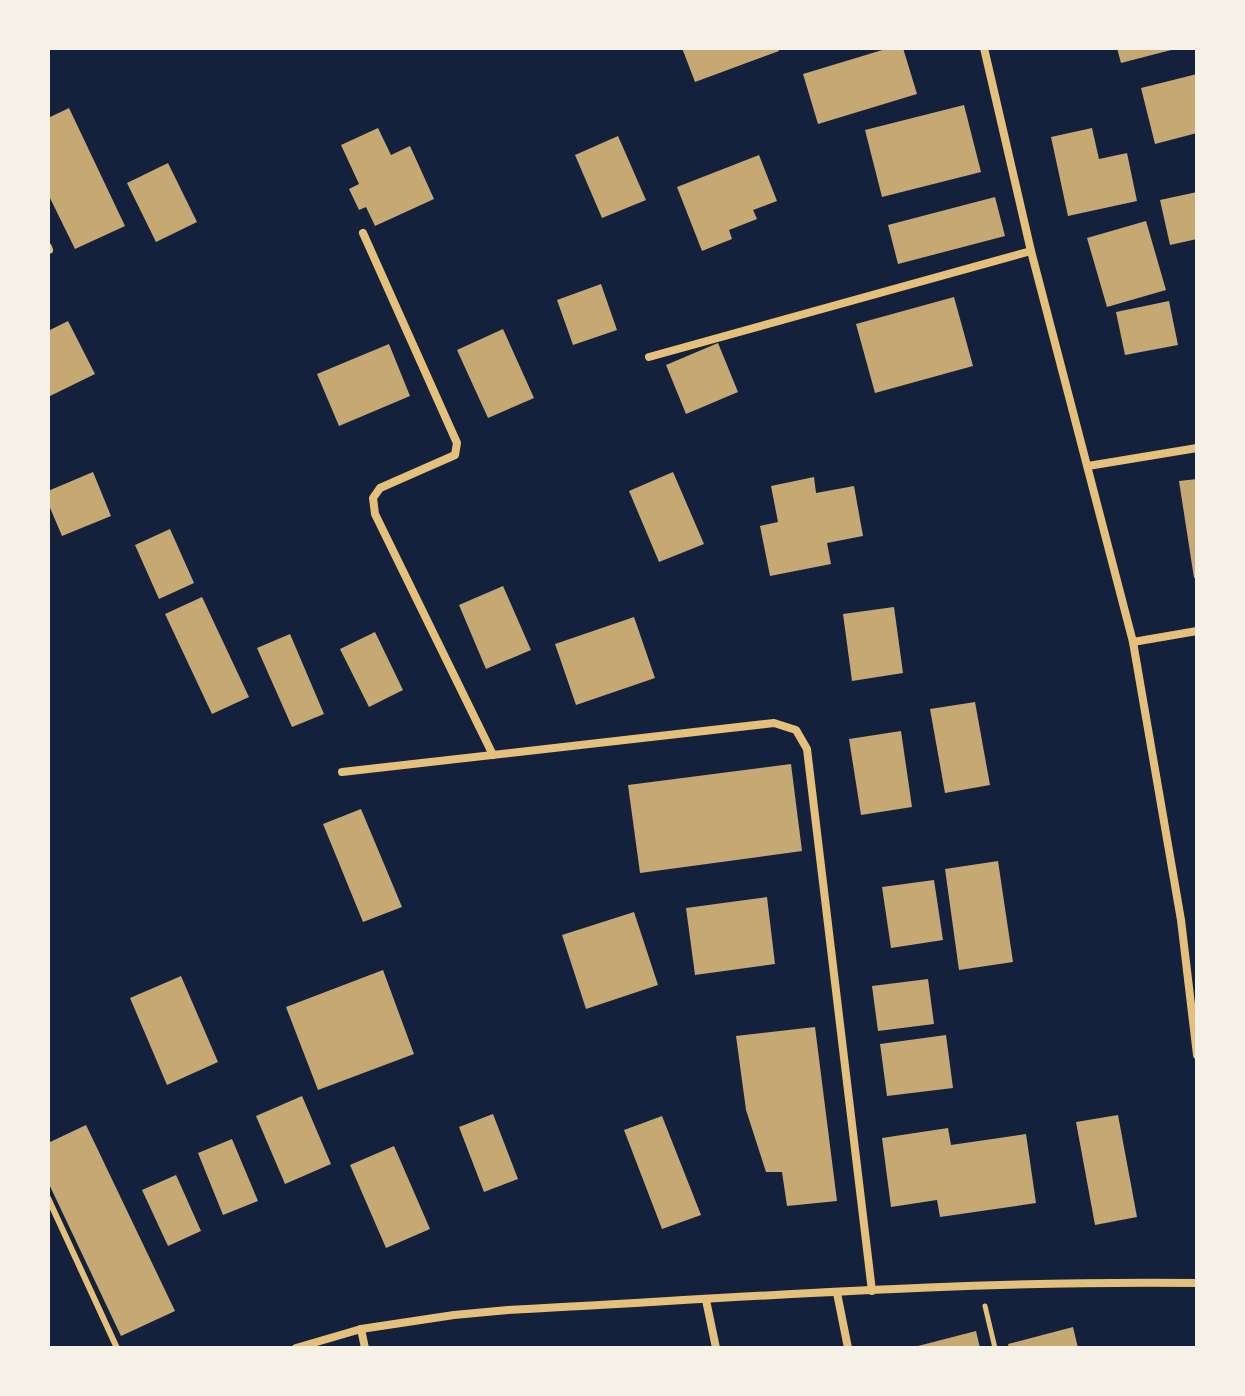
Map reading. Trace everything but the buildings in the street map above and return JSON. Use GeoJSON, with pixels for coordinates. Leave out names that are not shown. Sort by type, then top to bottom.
{"type":"FeatureCollection","features":[{"type":"Feature","properties":{"kind":"street"},"geometry":{"type":"LineString","coordinates":[[984,48],[1031,251],[1133,642],[1181,920],[1197,1055]]}},
{"type":"Feature","properties":{"kind":"street"},"geometry":{"type":"LineString","coordinates":[[363,233],[457,443],[455,455],[380,488],[373,498],[375,514],[493,755]]}},
{"type":"Feature","properties":{"kind":"street"},"geometry":{"type":"LineString","coordinates":[[649,357],[1031,251]]}},
{"type":"Feature","properties":{"kind":"street"},"geometry":{"type":"LineString","coordinates":[[1088,466],[1197,448]]}},
{"type":"Feature","properties":{"kind":"street"},"geometry":{"type":"LineString","coordinates":[[1133,642],[1197,631]]}},
{"type":"Feature","properties":{"kind":"street"},"geometry":{"type":"LineString","coordinates":[[342,772],[774,723],[796,730],[807,749],[872,1291]]}},
{"type":"Feature","properties":{"kind":"street"},"geometry":{"type":"LineString","coordinates":[[296,1348],[361,1329],[481,1313],[872,1291],[1197,1283]]}},
{"type":"Feature","properties":{"kind":"street"},"geometry":{"type":"LineString","coordinates":[[837,1293],[848,1348]]}},
{"type":"Feature","properties":{"kind":"street"},"geometry":{"type":"LineString","coordinates":[[706,1300],[716,1348]]}},
{"type":"Feature","properties":{"kind":"street"},"geometry":{"type":"LineString","coordinates":[[361,1329],[365,1348]]}},
{"type":"Feature","properties":{"kind":"lane"},"geometry":{"type":"LineString","coordinates":[[48,1198],[117,1348]]}},
{"type":"Feature","properties":{"kind":"path"},"geometry":{"type":"LineString","coordinates":[[980,1287],[995,1348]]}}]}
